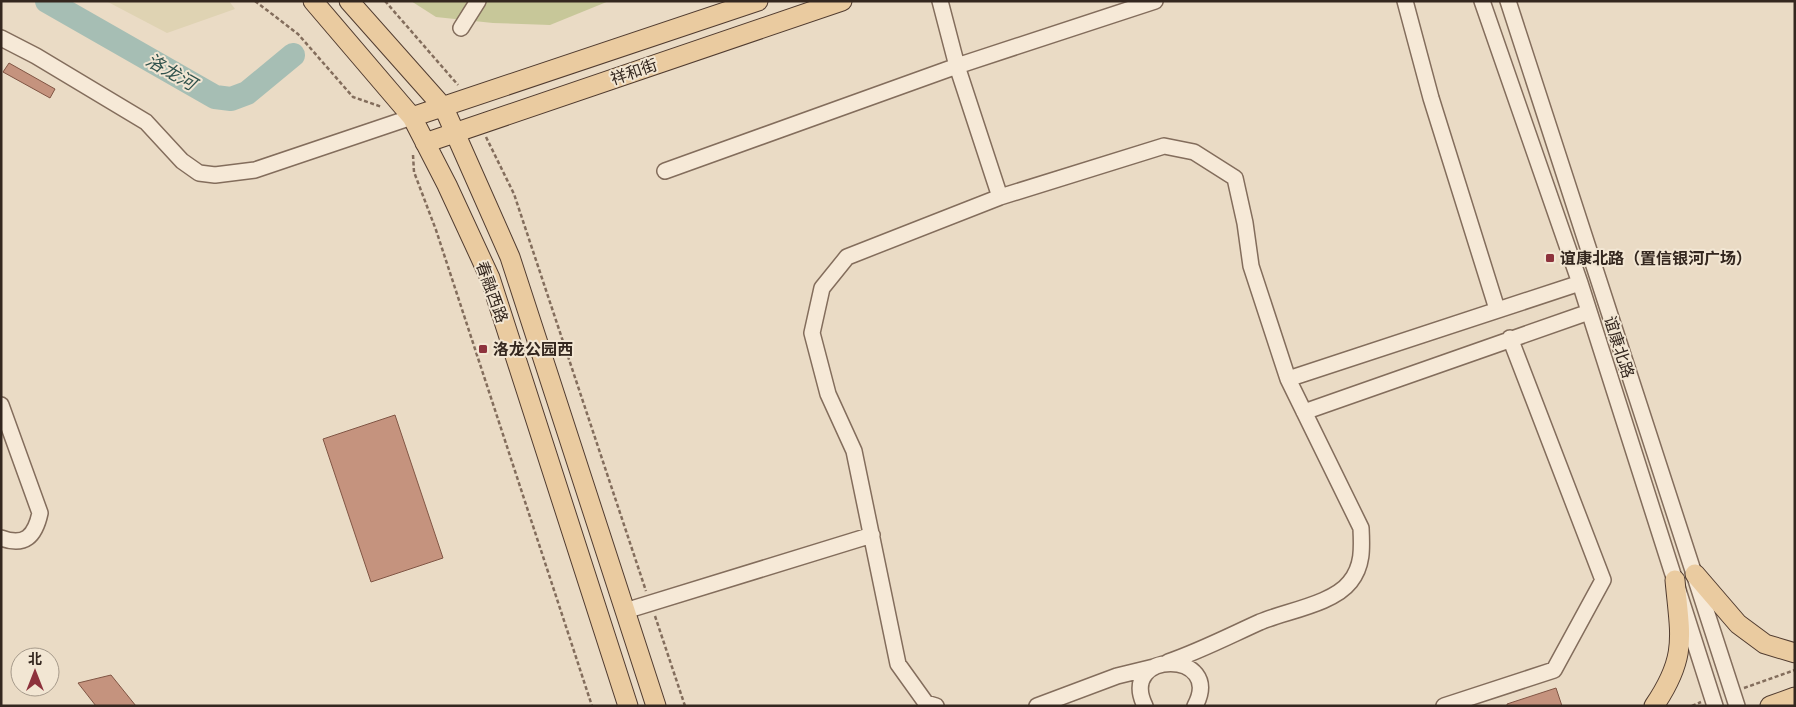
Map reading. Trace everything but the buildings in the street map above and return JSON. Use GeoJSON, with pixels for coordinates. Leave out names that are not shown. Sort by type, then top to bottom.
{"type":"FeatureCollection","features":[{"type":"Feature","properties":{"kind":"main road","name":"春融西路"},"geometry":{"type":"LineString","coordinates":[[313,1],[412,117],[419,148],[447,185],[490,278],[628,706]]}},
{"type":"Feature","properties":{"kind":"main road","name":"春融西路"},"geometry":{"type":"LineString","coordinates":[[349,1],[444,108],[510,257],[656,706]]}},
{"type":"Feature","properties":{"kind":"main road","name":"祥和街"},"geometry":{"type":"LineString","coordinates":[[412,117],[471,99],[758,1]]}},
{"type":"Feature","properties":{"kind":"main road","name":"祥和街"},"geometry":{"type":"LineString","coordinates":[[419,148],[480,125],[842,1]]}},
{"type":"Feature","properties":{"kind":"main road"},"geometry":{"type":"LineString","coordinates":[[1695,574],[1738,624],[1765,644],[1795,653]]}},
{"type":"Feature","properties":{"kind":"main road"},"geometry":{"type":"LineString","coordinates":[[1654,706],[1675,670],[1680,652],[1675,580]]}},
{"type":"Feature","properties":{"kind":"main road"},"geometry":{"type":"LineString","coordinates":[[1770,706],[1795,697]]}},
{"type":"Feature","properties":{"kind":"street"},"geometry":{"type":"LineString","coordinates":[[461,28],[478,1]]}},
{"type":"Feature","properties":{"kind":"street"},"geometry":{"type":"LineString","coordinates":[[940,1],[957,66],[1000,197]]}},
{"type":"Feature","properties":{"kind":"street"},"geometry":{"type":"LineString","coordinates":[[665,171],[957,66],[1155,1]]}},
{"type":"Feature","properties":{"kind":"street"},"geometry":{"type":"LineString","coordinates":[[1405,1],[1431,98],[1497,310]]}},
{"type":"Feature","properties":{"kind":"street","name":"谊康北路"},"geometry":{"type":"LineString","coordinates":[[1482,1],[1580,283],[1715,706]]}},
{"type":"Feature","properties":{"kind":"street","name":"谊康北路"},"geometry":{"type":"LineString","coordinates":[[1508,1],[1737,706]]}},
{"type":"Feature","properties":{"kind":"street"},"geometry":{"type":"LineString","coordinates":[[1,38],[36,56],[146,122],[182,161],[199,173],[215,176],[255,170],[412,117]]}},
{"type":"Feature","properties":{"kind":"street"},"geometry":{"type":"LineString","coordinates":[[936,706],[926,703],[898,664],[854,451],[828,394],[812,333],[822,288],[847,257],[1000,197],[1164,146],[1194,152],[1235,178],[1245,223],[1251,266],[1288,379],[1361,528],[1360,567],[1350,582],[1339,593],[1260,622],[1206,648],[1161,664],[1117,676],[1037,706]]}},
{"type":"Feature","properties":{"kind":"street"},"geometry":{"type":"LineString","coordinates":[[1288,379],[1580,283]]}},
{"type":"Feature","properties":{"kind":"street"},"geometry":{"type":"LineString","coordinates":[[1304,412],[1510,338],[1589,312]]}},
{"type":"Feature","properties":{"kind":"street"},"geometry":{"type":"LineString","coordinates":[[1444,706],[1554,670],[1603,580],[1510,338]]}},
{"type":"Feature","properties":{"kind":"street"},"geometry":{"type":"LineString","coordinates":[[1,405],[40,514],[36,528],[28,538],[12,542],[1,538]]}},
{"type":"Feature","properties":{"kind":"street"},"geometry":{"type":"LineString","coordinates":[[625,611],[872,535]]}},
{"type":"Feature","properties":{"kind":"street"},"geometry":{"type":"LineString","coordinates":[[1196,705],[1199,689],[1195,675],[1199,659],[1206,648]]}},
{"type":"Feature","properties":{"kind":"street"},"geometry":{"type":"LineString","coordinates":[[1143,699],[1144,678],[1161,664],[1183,665],[1195,675]]}},
{"type":"Feature","properties":{"kind":"street"},"geometry":{"type":"LineString","coordinates":[[1117,676],[1131,681],[1143,699]]}},
{"type":"Feature","properties":{"kind":"path"},"geometry":{"type":"LineString","coordinates":[[255,1],[298,34],[353,97],[387,109]]}},
{"type":"Feature","properties":{"kind":"path"},"geometry":{"type":"LineString","coordinates":[[385,1],[471,99]]}},
{"type":"Feature","properties":{"kind":"path"},"geometry":{"type":"LineString","coordinates":[[480,125],[514,194],[684,706]]}},
{"type":"Feature","properties":{"kind":"path"},"geometry":{"type":"LineString","coordinates":[[419,148],[414,172],[439,239],[592,706]]}},
{"type":"Feature","properties":{"kind":"shaded area"},"geometry":{"type":"Polygon","coordinates":[[[106,1],[229,1],[235,9],[167,33],[106,1]]]}},
{"type":"Feature","properties":{"kind":"green space"},"geometry":{"type":"Polygon","coordinates":[[[411,1],[609,1],[550,25],[493,23],[436,17],[411,1]]]}},
{"type":"Feature","properties":{"kind":"waterway","name":"洛龙河"},"geometry":{"type":"LineString","coordinates":[[47,1],[215,97],[231,99],[247,93],[293,55]]}},
{"type":"Feature","properties":{"kind":"place","name":"谊康北路（置信银河广场）"},"geometry":{"type":"Point","coordinates":[1550,258]}},
{"type":"Feature","properties":{"kind":"place","name":"洛龙公园西"},"geometry":{"type":"Point","coordinates":[483,349]}}]}
